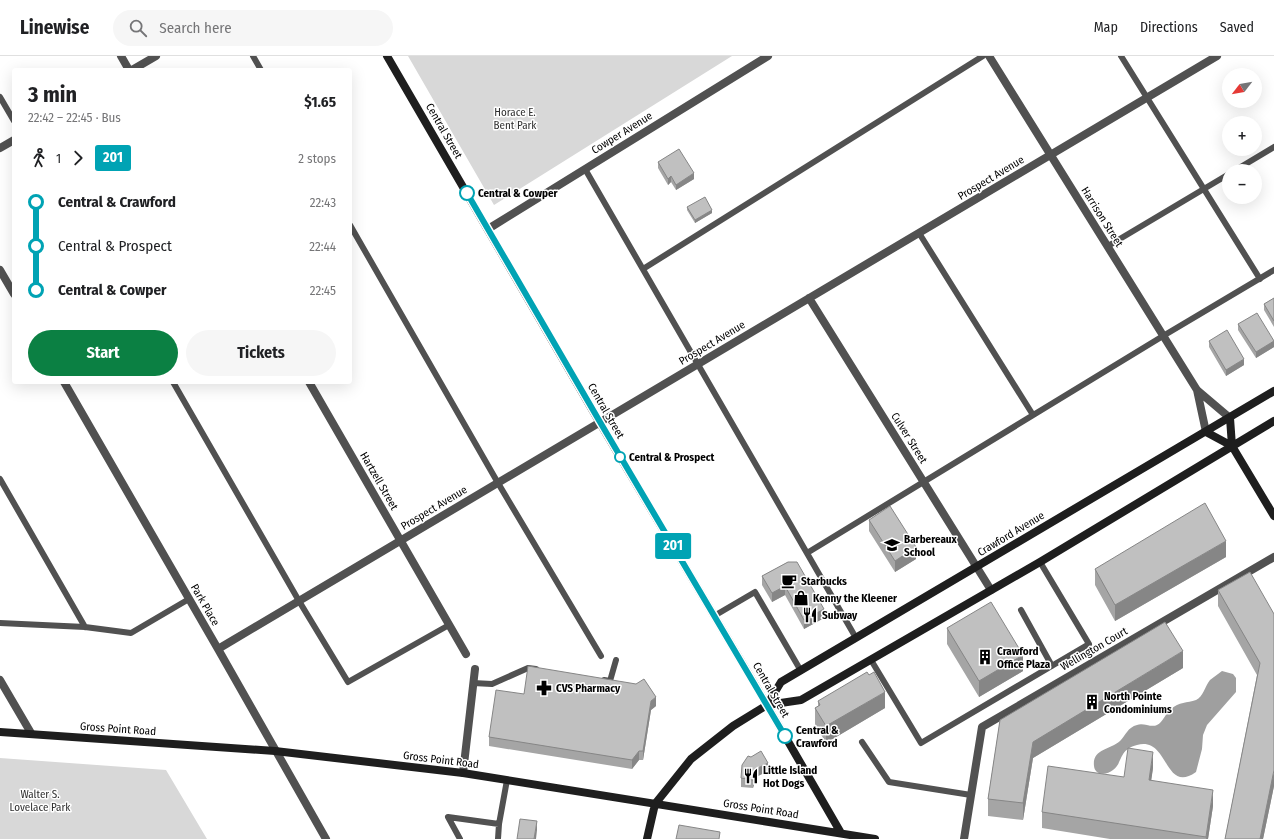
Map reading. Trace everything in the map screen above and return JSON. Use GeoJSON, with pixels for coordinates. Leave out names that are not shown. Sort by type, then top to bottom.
{"type":"FeatureCollection","features":[{"type":"Feature","properties":{"kind":"main road","name":"Central Street"},"geometry":{"type":"LineString","coordinates":[[388,56],[842,836]]}},
{"type":"Feature","properties":{"kind":"main road","name":"Crawford Avenue"},"geometry":{"type":"LineString","coordinates":[[767,705],[781,682],[1274,391]]}},
{"type":"Feature","properties":{"kind":"main road"},"geometry":{"type":"LineString","coordinates":[[1230,418],[1232,446],[1274,516]]}},
{"type":"Feature","properties":{"kind":"main road","name":"Crawford Avenue"},"geometry":{"type":"LineString","coordinates":[[647,839],[655,804],[691,759],[733,726],[767,705],[801,700],[1040,562],[1274,422]]}},
{"type":"Feature","properties":{"kind":"main road"},"geometry":{"type":"LineString","coordinates":[[1206,432],[1232,446]]}},
{"type":"Feature","properties":{"kind":"main road","name":"Gross Point Road"},"geometry":{"type":"LineString","coordinates":[[0,732],[276,751],[463,773],[842,836],[875,839]]}},
{"type":"Feature","properties":{"kind":"street"},"geometry":{"type":"LineString","coordinates":[[121,56],[128,68]]}},
{"type":"Feature","properties":{"kind":"street"},"geometry":{"type":"LineString","coordinates":[[135,68],[156,56]]}},
{"type":"Feature","properties":{"kind":"street","name":"Cowper Avenue"},"geometry":{"type":"LineString","coordinates":[[488,229],[768,56]]}},
{"type":"Feature","properties":{"kind":"street","name":"Harrison Street"},"geometry":{"type":"LineString","coordinates":[[989,56],[1197,390],[1230,418]]}},
{"type":"Feature","properties":{"kind":"street","name":"Prospect Avenue"},"geometry":{"type":"LineString","coordinates":[[218,649],[1218,56]]}},
{"type":"Feature","properties":{"kind":"street"},"geometry":{"type":"LineString","coordinates":[[0,148],[12,141]]}},
{"type":"Feature","properties":{"kind":"street"},"geometry":{"type":"LineString","coordinates":[[0,270],[12,291]]}},
{"type":"Feature","properties":{"kind":"street","name":"Culver Street"},"geometry":{"type":"LineString","coordinates":[[809,298],[991,590]]}},
{"type":"Feature","properties":{"kind":"street","name":"Park Place"},"geometry":{"type":"LineString","coordinates":[[65,384],[326,839]]}},
{"type":"Feature","properties":{"kind":"street","name":"Hartzell Street"},"geometry":{"type":"LineString","coordinates":[[310,384],[466,654]]}},
{"type":"Feature","properties":{"kind":"street","name":"Harrison Street"},"geometry":{"type":"LineString","coordinates":[[1197,390],[1206,432]]}},
{"type":"Feature","properties":{"kind":"street","name":"Wellington Court"},"geometry":{"type":"LineString","coordinates":[[964,839],[982,727],[1274,557]]}},
{"type":"Feature","properties":{"kind":"street"},"geometry":{"type":"LineString","coordinates":[[463,773],[475,669]]}},
{"type":"Feature","properties":{"kind":"street"},"geometry":{"type":"LineString","coordinates":[[0,680],[31,734]]}},
{"type":"Feature","properties":{"kind":"lane"},"geometry":{"type":"LineString","coordinates":[[253,56],[260,68]]}},
{"type":"Feature","properties":{"kind":"lane"},"geometry":{"type":"LineString","coordinates":[[643,269],[983,56]]}},
{"type":"Feature","properties":{"kind":"lane"},"geometry":{"type":"LineString","coordinates":[[1121,56],[1260,279]]}},
{"type":"Feature","properties":{"kind":"lane"},"geometry":{"type":"LineString","coordinates":[[0,97],[12,118]]}},
{"type":"Feature","properties":{"kind":"lane"},"geometry":{"type":"LineString","coordinates":[[1246,164],[1274,147]]}},
{"type":"Feature","properties":{"kind":"lane"},"geometry":{"type":"LineString","coordinates":[[585,169],[856,638]]}},
{"type":"Feature","properties":{"kind":"lane"},"geometry":{"type":"LineString","coordinates":[[1108,246],[1222,178]]}},
{"type":"Feature","properties":{"kind":"lane"},"geometry":{"type":"LineString","coordinates":[[352,228],[498,483],[602,656]]}},
{"type":"Feature","properties":{"kind":"lane"},"geometry":{"type":"LineString","coordinates":[[918,233],[1033,415]]}},
{"type":"Feature","properties":{"kind":"lane"},"geometry":{"type":"LineString","coordinates":[[807,553],[1274,270]]}},
{"type":"Feature","properties":{"kind":"lane"},"geometry":{"type":"LineString","coordinates":[[174,384],[299,601],[348,682],[449,625]]}},
{"type":"Feature","properties":{"kind":"lane"},"geometry":{"type":"LineString","coordinates":[[0,479],[86,627]]}},
{"type":"Feature","properties":{"kind":"lane"},"geometry":{"type":"LineString","coordinates":[[871,660],[921,743],[1089,644],[1040,562]]}},
{"type":"Feature","properties":{"kind":"lane"},"geometry":{"type":"LineString","coordinates":[[714,616],[755,592],[801,671]]}},
{"type":"Feature","properties":{"kind":"lane"},"geometry":{"type":"LineString","coordinates":[[0,623],[86,627],[131,633],[189,600]]}},
{"type":"Feature","properties":{"kind":"lane"},"geometry":{"type":"LineString","coordinates":[[1021,610],[1052,666]]}},
{"type":"Feature","properties":{"kind":"lane"},"geometry":{"type":"LineString","coordinates":[[595,678],[610,681],[616,660]]}},
{"type":"Feature","properties":{"kind":"lane"},"geometry":{"type":"LineString","coordinates":[[473,684],[492,684],[528,668],[543,670]]}},
{"type":"Feature","properties":{"kind":"lane"},"geometry":{"type":"LineString","coordinates":[[862,742],[889,782],[971,795]]}},
{"type":"Feature","properties":{"kind":"lane"},"geometry":{"type":"LineString","coordinates":[[498,839],[506,780]]}},
{"type":"Feature","properties":{"kind":"lane"},"geometry":{"type":"LineString","coordinates":[[460,839],[448,817],[499,824]]}},
{"type":"Feature","properties":{"kind":"green space","name":"Horace E. Bent Park"},"geometry":{"type":"Polygon","coordinates":[[[408,56],[732,56],[494,205],[408,56]]]}},
{"type":"Feature","properties":{"kind":"green space","name":"Walter S. Lovelace Park"},"geometry":{"type":"Polygon","coordinates":[[[0,758],[166,770],[207,839],[0,839],[0,758]]]}},
{"type":"Feature","properties":{"kind":"shaded area"},"geometry":{"type":"Polygon","coordinates":[[[1222,671],[1233,674],[1236,678],[1236,692],[1207,725],[1203,735],[1202,749],[1196,772],[1186,777],[1178,776],[1172,771],[1155,749],[1147,745],[1137,745],[1131,747],[1124,753],[1116,767],[1111,772],[1102,774],[1097,772],[1094,766],[1094,760],[1102,750],[1120,741],[1134,726],[1144,724],[1155,726],[1161,722],[1174,707],[1198,699],[1210,680],[1222,671]]]}},
{"type":"Feature","properties":{"kind":"building"},"geometry":{"type":"Polygon","coordinates":[[[679,149],[694,173],[676,185],[671,176],[668,179],[658,162],[679,149]]]}},
{"type":"Feature","properties":{"kind":"building"},"geometry":{"type":"Polygon","coordinates":[[[705,197],[712,210],[695,220],[687,207],[705,197]]]}},
{"type":"Feature","properties":{"kind":"building"},"geometry":{"type":"Polygon","coordinates":[[[1274,298],[1274,321],[1264,304],[1274,298]]]}},
{"type":"Feature","properties":{"kind":"building"},"geometry":{"type":"Polygon","coordinates":[[[1257,313],[1274,341],[1256,352],[1238,324],[1257,313]]]}},
{"type":"Feature","properties":{"kind":"building"},"geometry":{"type":"Polygon","coordinates":[[[1227,330],[1244,359],[1226,370],[1209,341],[1227,330]]]}},
{"type":"Feature","properties":{"kind":"building"},"geometry":{"type":"Polygon","coordinates":[[[1205,503],[1226,541],[1115,605],[1095,569],[1205,503]]]}},
{"type":"Feature","properties":{"kind":"building"},"geometry":{"type":"Polygon","coordinates":[[[890,506],[916,547],[895,561],[869,520],[890,506]]]}},
{"type":"Feature","properties":{"kind":"building"},"geometry":{"type":"Polygon","coordinates":[[[788,562],[797,562],[824,609],[804,620],[785,586],[772,593],[762,576],[788,562]]]}},
{"type":"Feature","properties":{"kind":"building"},"geometry":{"type":"Polygon","coordinates":[[[1250,572],[1274,614],[1274,770],[1260,839],[1225,839],[1260,663],[1218,590],[1250,572]]]}},
{"type":"Feature","properties":{"kind":"building","name":"Crawford Office Plaza"},"geometry":{"type":"Polygon","coordinates":[[[991,602],[1023,655],[979,681],[947,628],[991,602]]]}},
{"type":"Feature","properties":{"kind":"building","name":"North Pointe Condominiums"},"geometry":{"type":"Polygon","coordinates":[[[1165,622],[1183,651],[1033,742],[1023,803],[988,799],[1000,720],[1165,622]]]}},
{"type":"Feature","properties":{"kind":"building","name":"CVS Pharmacy"},"geometry":{"type":"Polygon","coordinates":[[[528,666],[636,684],[644,679],[656,697],[651,701],[643,751],[639,751],[632,760],[489,737],[496,690],[524,694],[528,666]]]}},
{"type":"Feature","properties":{"kind":"building"},"geometry":{"type":"Polygon","coordinates":[[[867,672],[869,675],[874,672],[885,692],[826,726],[815,708],[820,705],[818,701],[867,672]]]}},
{"type":"Feature","properties":{"kind":"building"},"geometry":{"type":"Polygon","coordinates":[[[1128,748],[1153,752],[1149,780],[1213,790],[1206,837],[1042,812],[1048,766],[1124,777],[1128,748]]]}},
{"type":"Feature","properties":{"kind":"building"},"geometry":{"type":"Polygon","coordinates":[[[761,751],[768,763],[756,769],[753,780],[741,778],[742,765],[748,756],[751,757],[761,751]]]}},
{"type":"Feature","properties":{"kind":"building"},"geometry":{"type":"Polygon","coordinates":[[[520,819],[537,821],[534,839],[517,839],[520,819]]]}},
{"type":"Feature","properties":{"kind":"building"},"geometry":{"type":"Polygon","coordinates":[[[679,825],[720,832],[719,839],[676,839],[679,825]]]}},
{"type":"Feature","properties":{"kind":"bus line","name":"201"},"geometry":{"type":"LineString","coordinates":[[467,193],[785,736]]}},
{"type":"Feature","properties":{"kind":"place","name":"Central & Cowper"},"geometry":{"type":"Point","coordinates":[467,193]}},
{"type":"Feature","properties":{"kind":"place","name":"Central & Prospect"},"geometry":{"type":"Point","coordinates":[620,457]}},
{"type":"Feature","properties":{"kind":"place","name":"Barbereaux School"},"geometry":{"type":"Point","coordinates":[892,545]}},
{"type":"Feature","properties":{"kind":"place","name":"Starbucks"},"geometry":{"type":"Point","coordinates":[789,581]}},
{"type":"Feature","properties":{"kind":"place","name":"Kenny the Kleener"},"geometry":{"type":"Point","coordinates":[801,598]}},
{"type":"Feature","properties":{"kind":"place","name":"Subway"},"geometry":{"type":"Point","coordinates":[810,615]}},
{"type":"Feature","properties":{"kind":"place","name":"Crawford Office Plaza"},"geometry":{"type":"Point","coordinates":[985,657]}},
{"type":"Feature","properties":{"kind":"place","name":"CVS Pharmacy"},"geometry":{"type":"Point","coordinates":[544,688]}},
{"type":"Feature","properties":{"kind":"place","name":"North Pointe Condominiums"},"geometry":{"type":"Point","coordinates":[1092,702]}},
{"type":"Feature","properties":{"kind":"place","name":"Central & Crawford"},"geometry":{"type":"Point","coordinates":[785,736]}},
{"type":"Feature","properties":{"kind":"place","name":"Little Island Hot Dogs"},"geometry":{"type":"Point","coordinates":[751,776]}}]}
